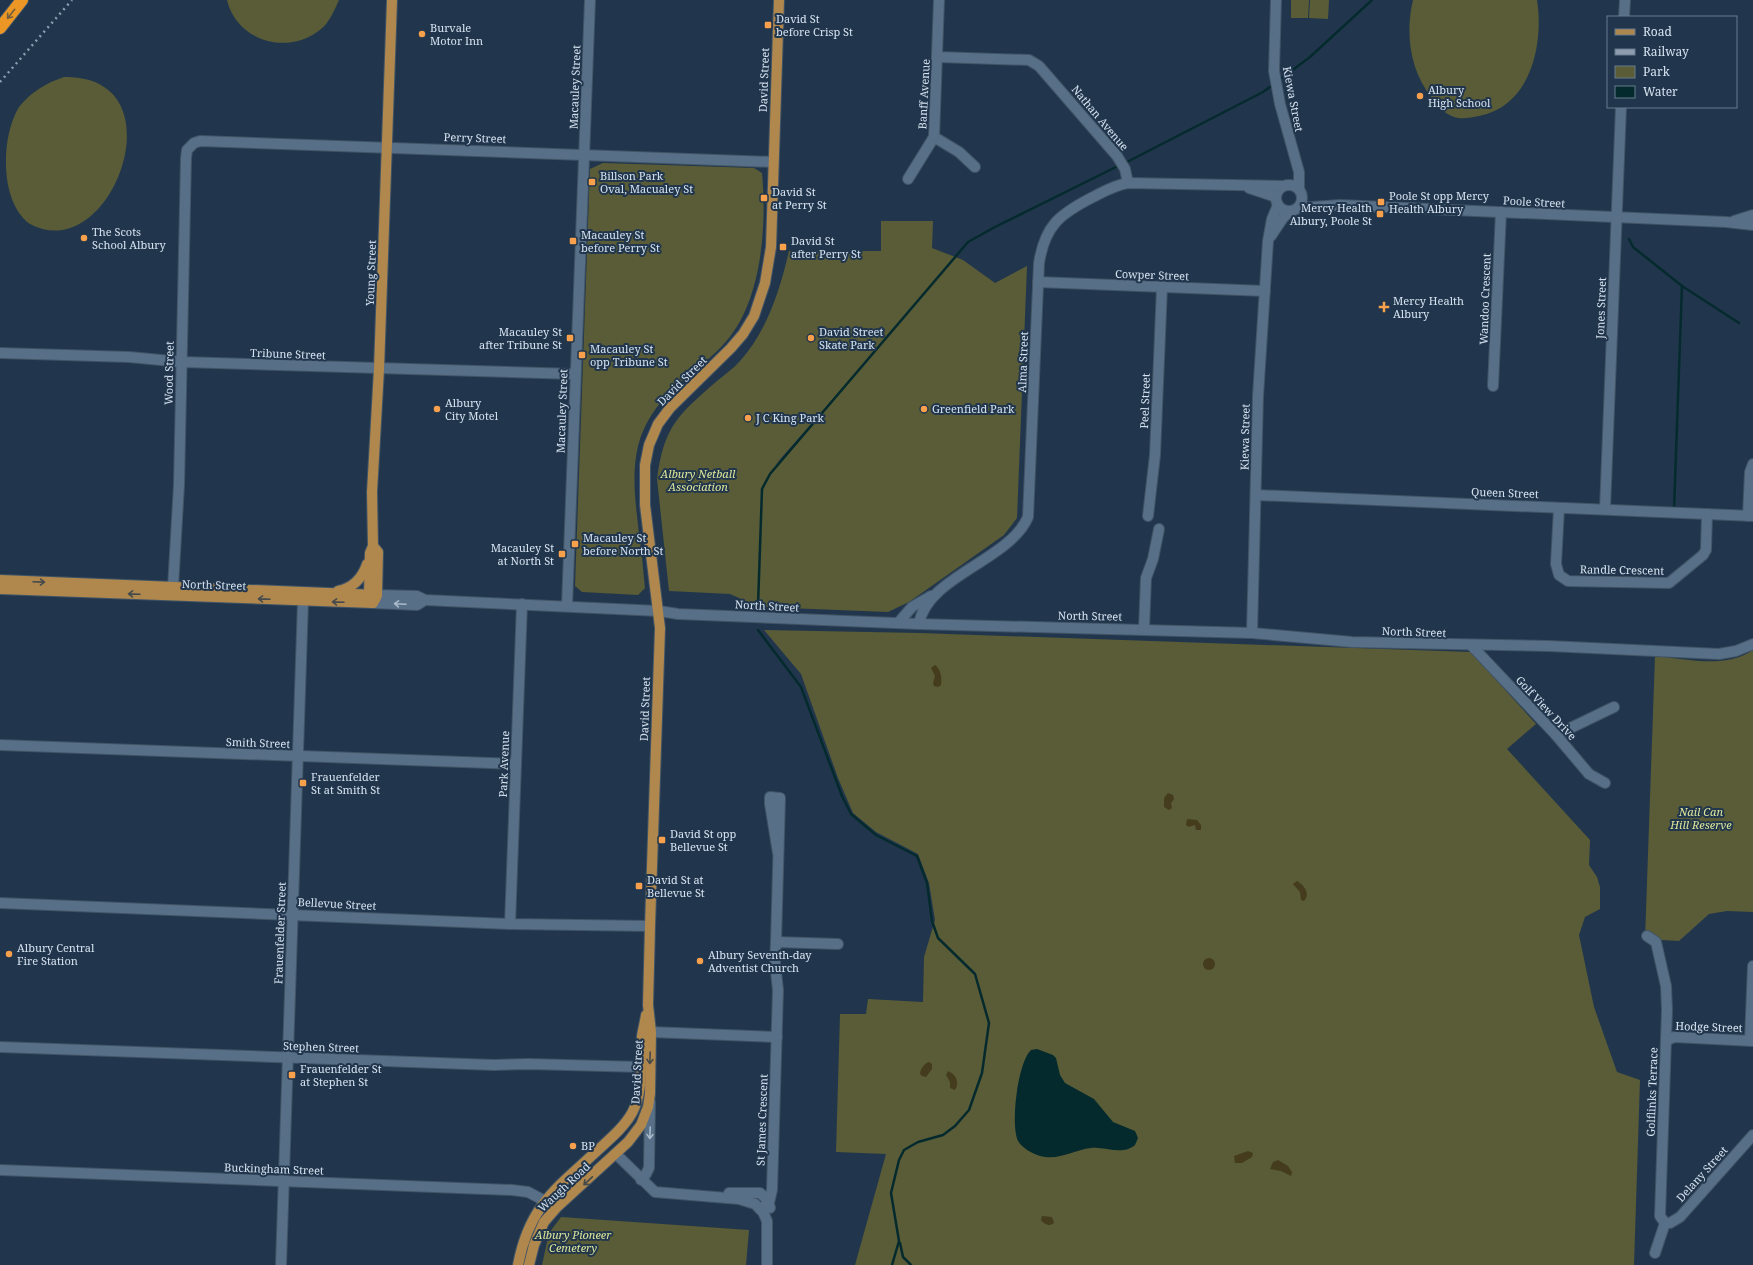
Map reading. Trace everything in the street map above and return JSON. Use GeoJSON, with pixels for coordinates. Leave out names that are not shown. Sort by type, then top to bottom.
{"type":"FeatureCollection","features":[{"type":"Feature","properties":{"kind":"highway"},"geometry":{"type":"LineString","coordinates":[[0,28],[22,0]]}},
{"type":"Feature","properties":{"kind":"main road","name":"Young Street"},"geometry":{"type":"LineString","coordinates":[[373,598],[371,549],[372,492],[379,369],[392,0]]}},
{"type":"Feature","properties":{"kind":"main road","name":"David Street"},"geometry":{"type":"LineString","coordinates":[[616,1154],[641,1126],[650,1094],[651,1032],[648,1005],[660,628],[645,505],[644,477],[646,455],[658,424],[670,408],[731,348],[743,334],[754,316],[766,283],[770,257],[779,0]]}},
{"type":"Feature","properties":{"kind":"main road"},"geometry":{"type":"LineString","coordinates":[[327,593],[345,589],[358,581],[364,572],[371,549]]}},
{"type":"Feature","properties":{"kind":"main road","name":"North Street"},"geometry":{"type":"LineString","coordinates":[[0,580],[327,593],[373,598]]}},
{"type":"Feature","properties":{"kind":"main road","name":"North Street"},"geometry":{"type":"LineString","coordinates":[[0,589],[303,601],[373,598]]}},
{"type":"Feature","properties":{"kind":"main road"},"geometry":{"type":"LineString","coordinates":[[0,595],[36,591]]}},
{"type":"Feature","properties":{"kind":"main road","name":"David Street"},"geometry":{"type":"LineString","coordinates":[[605,1143],[625,1122],[636,1105],[640,1088],[642,1036],[648,1005]]}},
{"type":"Feature","properties":{"kind":"main road"},"geometry":{"type":"LineString","coordinates":[[605,1143],[616,1154]]}},
{"type":"Feature","properties":{"kind":"main road","name":"Waugh Road"},"geometry":{"type":"LineString","coordinates":[[518,1265],[534,1216],[545,1200],[605,1143]]}},
{"type":"Feature","properties":{"kind":"main road","name":"Waugh Road"},"geometry":{"type":"LineString","coordinates":[[529,1265],[534,1245],[544,1222],[557,1207],[616,1154]]}},
{"type":"Feature","properties":{"kind":"street","name":"Macauley Street"},"geometry":{"type":"LineString","coordinates":[[566,606],[590,0]]}},
{"type":"Feature","properties":{"kind":"street","name":"Banff Avenue"},"geometry":{"type":"LineString","coordinates":[[940,0],[934,137],[959,152],[975,167]]}},
{"type":"Feature","properties":{"kind":"street","name":"Kiewa Street"},"geometry":{"type":"LineString","coordinates":[[1276,0],[1275,76],[1293,154],[1299,172],[1301,192]]}},
{"type":"Feature","properties":{"kind":"street"},"geometry":{"type":"LineString","coordinates":[[1624,16],[1625,0]]}},
{"type":"Feature","properties":{"kind":"street","name":"Nathan Avenue"},"geometry":{"type":"LineString","coordinates":[[938,56],[1018,60],[1034,63],[1043,69],[1118,158],[1125,169],[1128,183]]}},
{"type":"Feature","properties":{"kind":"street","name":"Jones Street"},"geometry":{"type":"LineString","coordinates":[[1605,509],[1621,108]]}},
{"type":"Feature","properties":{"kind":"street"},"geometry":{"type":"LineString","coordinates":[[908,179],[934,137]]}},
{"type":"Feature","properties":{"kind":"street","name":"Perry Street"},"geometry":{"type":"LineString","coordinates":[[186,158],[187,150],[194,143],[200,141],[774,162]]}},
{"type":"Feature","properties":{"kind":"street","name":"Kiewa Street"},"geometry":{"type":"LineString","coordinates":[[1285,185],[1293,170],[1293,154]]}},
{"type":"Feature","properties":{"kind":"street","name":"Wood Street"},"geometry":{"type":"LineString","coordinates":[[173,587],[179,485],[186,158]]}},
{"type":"Feature","properties":{"kind":"street"},"geometry":{"type":"LineString","coordinates":[[1128,183],[1240,186],[1267,184],[1296,185],[1301,192],[1301,204],[1294,210],[1282,209],[1277,201],[1240,186]]}},
{"type":"Feature","properties":{"kind":"street","name":"Alma Street"},"geometry":{"type":"LineString","coordinates":[[898,624],[912,607],[936,594],[1016,536],[1024,526],[1028,517],[1038,282],[1041,248],[1054,223],[1074,207],[1118,185],[1128,183]]}},
{"type":"Feature","properties":{"kind":"street"},"geometry":{"type":"LineString","coordinates":[[1277,201],[1279,189],[1285,185]]}},
{"type":"Feature","properties":{"kind":"street","name":"Poole Street"},"geometry":{"type":"LineString","coordinates":[[1301,192],[1319,202],[1340,206]]}},
{"type":"Feature","properties":{"kind":"street","name":"Kiewa Street"},"geometry":{"type":"LineString","coordinates":[[1252,633],[1258,396],[1268,241],[1277,201]]}},
{"type":"Feature","properties":{"kind":"street","name":"Poole Street"},"geometry":{"type":"LineString","coordinates":[[1294,210],[1340,206],[1726,222],[1753,225]]}},
{"type":"Feature","properties":{"kind":"street","name":"Kiewa Street"},"geometry":{"type":"LineString","coordinates":[[1268,241],[1276,226],[1294,210]]}},
{"type":"Feature","properties":{"kind":"street","name":"Wandoo Crescent"},"geometry":{"type":"LineString","coordinates":[[1493,386],[1501,212]]}},
{"type":"Feature","properties":{"kind":"street","name":"Poole Street"},"geometry":{"type":"LineString","coordinates":[[1726,222],[1753,215]]}},
{"type":"Feature","properties":{"kind":"street","name":"Cowper Street"},"geometry":{"type":"LineString","coordinates":[[1038,282],[1265,291]]}},
{"type":"Feature","properties":{"kind":"street","name":"Peel Street"},"geometry":{"type":"LineString","coordinates":[[1148,516],[1155,455],[1162,287]]}},
{"type":"Feature","properties":{"kind":"street","name":"Tribune Street"},"geometry":{"type":"LineString","coordinates":[[0,353],[129,357],[182,362],[575,374]]}},
{"type":"Feature","properties":{"kind":"street"},"geometry":{"type":"LineString","coordinates":[[1751,516],[1750,472],[1753,464]]}},
{"type":"Feature","properties":{"kind":"street","name":"Queen Street"},"geometry":{"type":"LineString","coordinates":[[1256,495],[1751,516]]}},
{"type":"Feature","properties":{"kind":"street","name":"Randle Crescent"},"geometry":{"type":"LineString","coordinates":[[1558,508],[1556,564],[1559,575],[1568,581],[1669,583],[1703,555],[1706,550],[1707,514]]}},
{"type":"Feature","properties":{"kind":"street"},"geometry":{"type":"LineString","coordinates":[[1144,629],[1146,578],[1153,559],[1159,529]]}},
{"type":"Feature","properties":{"kind":"street","name":"Alma Street"},"geometry":{"type":"LineString","coordinates":[[919,624],[923,610],[936,594]]}},
{"type":"Feature","properties":{"kind":"street","name":"North Street"},"geometry":{"type":"LineString","coordinates":[[373,598],[416,596],[425,600],[898,624],[1144,629],[1252,633],[1352,642],[1549,646],[1719,654],[1736,651],[1753,644]]}},
{"type":"Feature","properties":{"kind":"street","name":"Frauenfelder Street"},"geometry":{"type":"LineString","coordinates":[[281,1265],[303,601]]}},
{"type":"Feature","properties":{"kind":"street","name":"Park Avenue"},"geometry":{"type":"LineString","coordinates":[[510,924],[522,604]]}},
{"type":"Feature","properties":{"kind":"street","name":"Golf View Drive"},"geometry":{"type":"LineString","coordinates":[[1471,645],[1556,735],[1589,774],[1605,783]]}},
{"type":"Feature","properties":{"kind":"street"},"geometry":{"type":"LineString","coordinates":[[1556,735],[1614,707]]}},
{"type":"Feature","properties":{"kind":"street","name":"Smith Street"},"geometry":{"type":"LineString","coordinates":[[0,745],[516,764]]}},
{"type":"Feature","properties":{"kind":"street","name":"St James Crescent"},"geometry":{"type":"LineString","coordinates":[[765,1206],[772,1190],[778,990],[775,963],[778,853],[770,797],[780,798]]}},
{"type":"Feature","properties":{"kind":"street","name":"Bellevue Street"},"geometry":{"type":"LineString","coordinates":[[0,903],[510,924],[650,926]]}},
{"type":"Feature","properties":{"kind":"street","name":"Golflinks Terrace"},"geometry":{"type":"LineString","coordinates":[[1647,936],[1656,942],[1666,986],[1666,1041],[1660,1216],[1665,1223]]}},
{"type":"Feature","properties":{"kind":"street"},"geometry":{"type":"LineString","coordinates":[[776,942],[838,944]]}},
{"type":"Feature","properties":{"kind":"street"},"geometry":{"type":"LineString","coordinates":[[1751,1041],[1753,966]]}},
{"type":"Feature","properties":{"kind":"street"},"geometry":{"type":"LineString","coordinates":[[651,1032],[777,1037]]}},
{"type":"Feature","properties":{"kind":"street","name":"Hodge Street"},"geometry":{"type":"LineString","coordinates":[[1666,1041],[1674,1036],[1751,1041]]}},
{"type":"Feature","properties":{"kind":"street","name":"Stephen Street"},"geometry":{"type":"LineString","coordinates":[[0,1047],[494,1065],[529,1064],[641,1067]]}},
{"type":"Feature","properties":{"kind":"street"},"geometry":{"type":"LineString","coordinates":[[641,1180],[649,1168],[650,1094]]}},
{"type":"Feature","properties":{"kind":"street","name":"Delany Street"},"geometry":{"type":"LineString","coordinates":[[1665,1223],[1670,1223],[1680,1217],[1753,1135]]}},
{"type":"Feature","properties":{"kind":"street"},"geometry":{"type":"LineString","coordinates":[[616,1154],[651,1190],[658,1192],[700,1195],[758,1192],[763,1195],[768,1232],[766,1265]]}},
{"type":"Feature","properties":{"kind":"street","name":"Buckingham Street"},"geometry":{"type":"LineString","coordinates":[[0,1170],[528,1192],[545,1200]]}},
{"type":"Feature","properties":{"kind":"street"},"geometry":{"type":"LineString","coordinates":[[1656,1253],[1665,1223]]}},
{"type":"Feature","properties":{"kind":"green space"},"geometry":{"type":"Polygon","coordinates":[[[227,0],[339,0],[334,12],[321,29],[308,37],[294,42],[280,43],[253,35],[241,26],[233,14],[227,0]]]}},
{"type":"Feature","properties":{"kind":"green space"},"geometry":{"type":"Polygon","coordinates":[[[1291,0],[1309,0],[1308,18],[1291,18],[1291,0]]]}},
{"type":"Feature","properties":{"kind":"green space"},"geometry":{"type":"Polygon","coordinates":[[[1310,0],[1329,0],[1328,19],[1309,18],[1310,0]]]}},
{"type":"Feature","properties":{"kind":"green space"},"geometry":{"type":"Polygon","coordinates":[[[1413,0],[1537,0],[1539,17],[1535,53],[1530,71],[1522,87],[1511,100],[1497,110],[1479,116],[1466,118],[1454,117],[1440,108],[1419,76],[1411,52],[1410,26],[1413,0]]]}},
{"type":"Feature","properties":{"kind":"green space"},"geometry":{"type":"Polygon","coordinates":[[[64,77],[85,79],[100,84],[104,87],[120,105],[127,129],[125,156],[115,183],[100,207],[80,224],[56,230],[30,224],[20,214],[13,201],[8,186],[6,152],[8,135],[19,107],[39,89],[64,77]]]}},
{"type":"Feature","properties":{"kind":"green space"},"geometry":{"type":"Polygon","coordinates":[[[603,163],[754,168],[762,173],[762,241],[754,287],[746,309],[735,329],[722,346],[662,401],[644,428],[638,446],[634,479],[645,588],[638,595],[582,592],[575,586],[590,169],[603,163]]]}},
{"type":"Feature","properties":{"kind":"green space","name":"Albury Netball Association"},"geometry":{"type":"Polygon","coordinates":[[[881,221],[933,221],[932,248],[963,260],[995,283],[1027,266],[1017,518],[1004,535],[909,602],[888,612],[759,607],[730,594],[669,591],[657,479],[664,446],[675,423],[692,403],[740,361],[758,337],[777,295],[789,251],[881,251],[881,221]],[[843,389],[775,465],[789,452],[843,389]]]}},
{"type":"Feature","properties":{"kind":"green space"},"geometry":{"type":"Polygon","coordinates":[[[764,630],[920,633],[1471,652],[1536,724],[1507,749],[1590,840],[1589,865],[1597,877],[1600,887],[1600,909],[1585,917],[1579,935],[1594,1007],[1617,1072],[1640,1080],[1634,1265],[855,1265],[886,1154],[836,1152],[840,1014],[866,1014],[868,999],[923,1002],[924,957],[935,920],[929,883],[918,854],[876,832],[853,813],[838,778],[801,674],[764,630]]]}},
{"type":"Feature","properties":{"kind":"green space","name":"Nail Can Hill Reserve"},"geometry":{"type":"Polygon","coordinates":[[[1753,650],[1753,912],[1727,911],[1709,914],[1679,941],[1645,939],[1655,656],[1718,661],[1742,656],[1753,650]]]}},
{"type":"Feature","properties":{"kind":"green space","name":"Albury Pioneer Cemetery"},"geometry":{"type":"Polygon","coordinates":[[[561,1217],[749,1230],[746,1265],[542,1265],[549,1233],[561,1217]]]}},
{"type":"Feature","properties":{"kind":"sand"},"geometry":{"type":"Polygon","coordinates":[[[935,665],[939,669],[941,677],[941,685],[938,687],[934,686],[933,683],[935,676],[931,668],[935,665]]]}},
{"type":"Feature","properties":{"kind":"sand"},"geometry":{"type":"Polygon","coordinates":[[[1168,793],[1173,795],[1174,799],[1171,803],[1172,808],[1169,810],[1164,807],[1164,798],[1168,793]]]}},
{"type":"Feature","properties":{"kind":"sand"},"geometry":{"type":"Polygon","coordinates":[[[1187,819],[1197,820],[1201,825],[1201,830],[1196,830],[1195,825],[1189,827],[1186,825],[1187,819]]]}},
{"type":"Feature","properties":{"kind":"sand"},"geometry":{"type":"Polygon","coordinates":[[[1297,881],[1306,890],[1307,895],[1304,901],[1301,900],[1300,892],[1293,884],[1297,881]]]}},
{"type":"Feature","properties":{"kind":"sand"},"geometry":{"type":"Polygon","coordinates":[[[1209,958],[1213,960],[1215,964],[1213,968],[1209,970],[1205,968],[1203,964],[1205,960],[1209,958]]]}},
{"type":"Feature","properties":{"kind":"sand"},"geometry":{"type":"Polygon","coordinates":[[[929,1062],[932,1064],[932,1069],[926,1077],[922,1076],[920,1074],[922,1069],[925,1064],[929,1062]]]}},
{"type":"Feature","properties":{"kind":"sand"},"geometry":{"type":"Polygon","coordinates":[[[948,1071],[955,1076],[957,1084],[955,1090],[950,1088],[950,1082],[946,1075],[948,1071]]]}},
{"type":"Feature","properties":{"kind":"sand"},"geometry":{"type":"Polygon","coordinates":[[[1248,1151],[1253,1153],[1252,1157],[1242,1163],[1235,1163],[1234,1156],[1248,1151]]]}},
{"type":"Feature","properties":{"kind":"sand"},"geometry":{"type":"Polygon","coordinates":[[[1278,1160],[1288,1166],[1292,1172],[1291,1176],[1281,1171],[1270,1169],[1273,1162],[1278,1160]]]}},
{"type":"Feature","properties":{"kind":"sand"},"geometry":{"type":"Polygon","coordinates":[[[1042,1216],[1052,1217],[1054,1223],[1050,1225],[1045,1224],[1041,1220],[1042,1216]]]}},
{"type":"Feature","properties":{"kind":"water"},"geometry":{"type":"Polygon","coordinates":[[[1037,1049],[1053,1055],[1056,1058],[1060,1075],[1065,1083],[1094,1099],[1113,1122],[1135,1131],[1138,1138],[1135,1145],[1125,1150],[1091,1148],[1053,1157],[1037,1155],[1022,1146],[1018,1141],[1015,1121],[1015,1108],[1019,1080],[1026,1057],[1031,1050],[1037,1049]]]}},
{"type":"Feature","properties":{"kind":"waterway"},"geometry":{"type":"LineString","coordinates":[[1278,81],[1310,57],[1372,0]]}},
{"type":"Feature","properties":{"kind":"waterway"},"geometry":{"type":"LineString","coordinates":[[1125,163],[1263,92],[1274,84]]}},
{"type":"Feature","properties":{"kind":"waterway"},"geometry":{"type":"LineString","coordinates":[[758,606],[762,489],[770,474],[968,242],[1120,165]]}},
{"type":"Feature","properties":{"kind":"waterway"},"geometry":{"type":"LineString","coordinates":[[1629,239],[1633,247],[1682,286],[1739,323]]}},
{"type":"Feature","properties":{"kind":"waterway"},"geometry":{"type":"LineString","coordinates":[[1674,509],[1682,286]]}},
{"type":"Feature","properties":{"kind":"waterway"},"geometry":{"type":"LineString","coordinates":[[758,630],[801,687],[842,796],[851,814],[876,835],[917,856],[927,883],[932,921],[938,938],[975,974],[989,1023],[982,1073],[969,1110],[955,1126],[943,1135],[918,1142],[904,1150],[899,1160],[891,1193],[899,1241],[892,1265]]}},
{"type":"Feature","properties":{"kind":"waterway"},"geometry":{"type":"LineString","coordinates":[[900,1243],[903,1257],[911,1265]]}},
{"type":"Feature","properties":{"kind":"railway"},"geometry":{"type":"LineString","coordinates":[[0,82],[72,0]]}},
{"type":"Feature","properties":{"kind":"place","name":"David St before Crisp St"},"geometry":{"type":"Point","coordinates":[768,25]}},
{"type":"Feature","properties":{"kind":"place","name":"Burvale Motor Inn"},"geometry":{"type":"Point","coordinates":[422,34]}},
{"type":"Feature","properties":{"kind":"place","name":"Albury High School"},"geometry":{"type":"Point","coordinates":[1420,96]}},
{"type":"Feature","properties":{"kind":"place","name":"Billson Park Oval, Macualey St"},"geometry":{"type":"Point","coordinates":[592,182]}},
{"type":"Feature","properties":{"kind":"place","name":"David St at Perry St"},"geometry":{"type":"Point","coordinates":[764,198]}},
{"type":"Feature","properties":{"kind":"place","name":"Poole St opp Mercy Health Albury"},"geometry":{"type":"Point","coordinates":[1381,202]}},
{"type":"Feature","properties":{"kind":"place","name":"Mercy Health Albury, Poole St"},"geometry":{"type":"Point","coordinates":[1380,214]}},
{"type":"Feature","properties":{"kind":"place","name":"The Scots School Albury"},"geometry":{"type":"Point","coordinates":[84,238]}},
{"type":"Feature","properties":{"kind":"place","name":"Macauley St before Perry St"},"geometry":{"type":"Point","coordinates":[573,241]}},
{"type":"Feature","properties":{"kind":"place","name":"David St after Perry St"},"geometry":{"type":"Point","coordinates":[783,247]}},
{"type":"Feature","properties":{"kind":"place","name":"Mercy Health Albury"},"geometry":{"type":"Point","coordinates":[1384,307]}},
{"type":"Feature","properties":{"kind":"place","name":"Macauley St after Tribune St"},"geometry":{"type":"Point","coordinates":[570,338]}},
{"type":"Feature","properties":{"kind":"place","name":"David Street Skate Park"},"geometry":{"type":"Point","coordinates":[811,338]}},
{"type":"Feature","properties":{"kind":"place","name":"Macauley St opp Tribune St"},"geometry":{"type":"Point","coordinates":[582,355]}},
{"type":"Feature","properties":{"kind":"place","name":"Albury City Motel"},"geometry":{"type":"Point","coordinates":[437,409]}},
{"type":"Feature","properties":{"kind":"place","name":"Greenfield Park"},"geometry":{"type":"Point","coordinates":[924,409]}},
{"type":"Feature","properties":{"kind":"place","name":"J C King Park"},"geometry":{"type":"Point","coordinates":[748,418]}},
{"type":"Feature","properties":{"kind":"place","name":"Macauley St before North St"},"geometry":{"type":"Point","coordinates":[575,544]}},
{"type":"Feature","properties":{"kind":"place","name":"Macauley St at North St"},"geometry":{"type":"Point","coordinates":[562,554]}},
{"type":"Feature","properties":{"kind":"place","name":"Frauenfelder St at Smith St"},"geometry":{"type":"Point","coordinates":[303,783]}},
{"type":"Feature","properties":{"kind":"place","name":"David St opp Bellevue St"},"geometry":{"type":"Point","coordinates":[662,840]}},
{"type":"Feature","properties":{"kind":"place","name":"David St at Bellevue St"},"geometry":{"type":"Point","coordinates":[639,886]}},
{"type":"Feature","properties":{"kind":"place","name":"Albury Central Fire Station"},"geometry":{"type":"Point","coordinates":[9,954]}},
{"type":"Feature","properties":{"kind":"place","name":"Albury Seventh-day Adventist Church"},"geometry":{"type":"Point","coordinates":[700,961]}},
{"type":"Feature","properties":{"kind":"place","name":"Frauenfelder St at Stephen St"},"geometry":{"type":"Point","coordinates":[292,1075]}},
{"type":"Feature","properties":{"kind":"place","name":"BP"},"geometry":{"type":"Point","coordinates":[573,1146]}}]}
